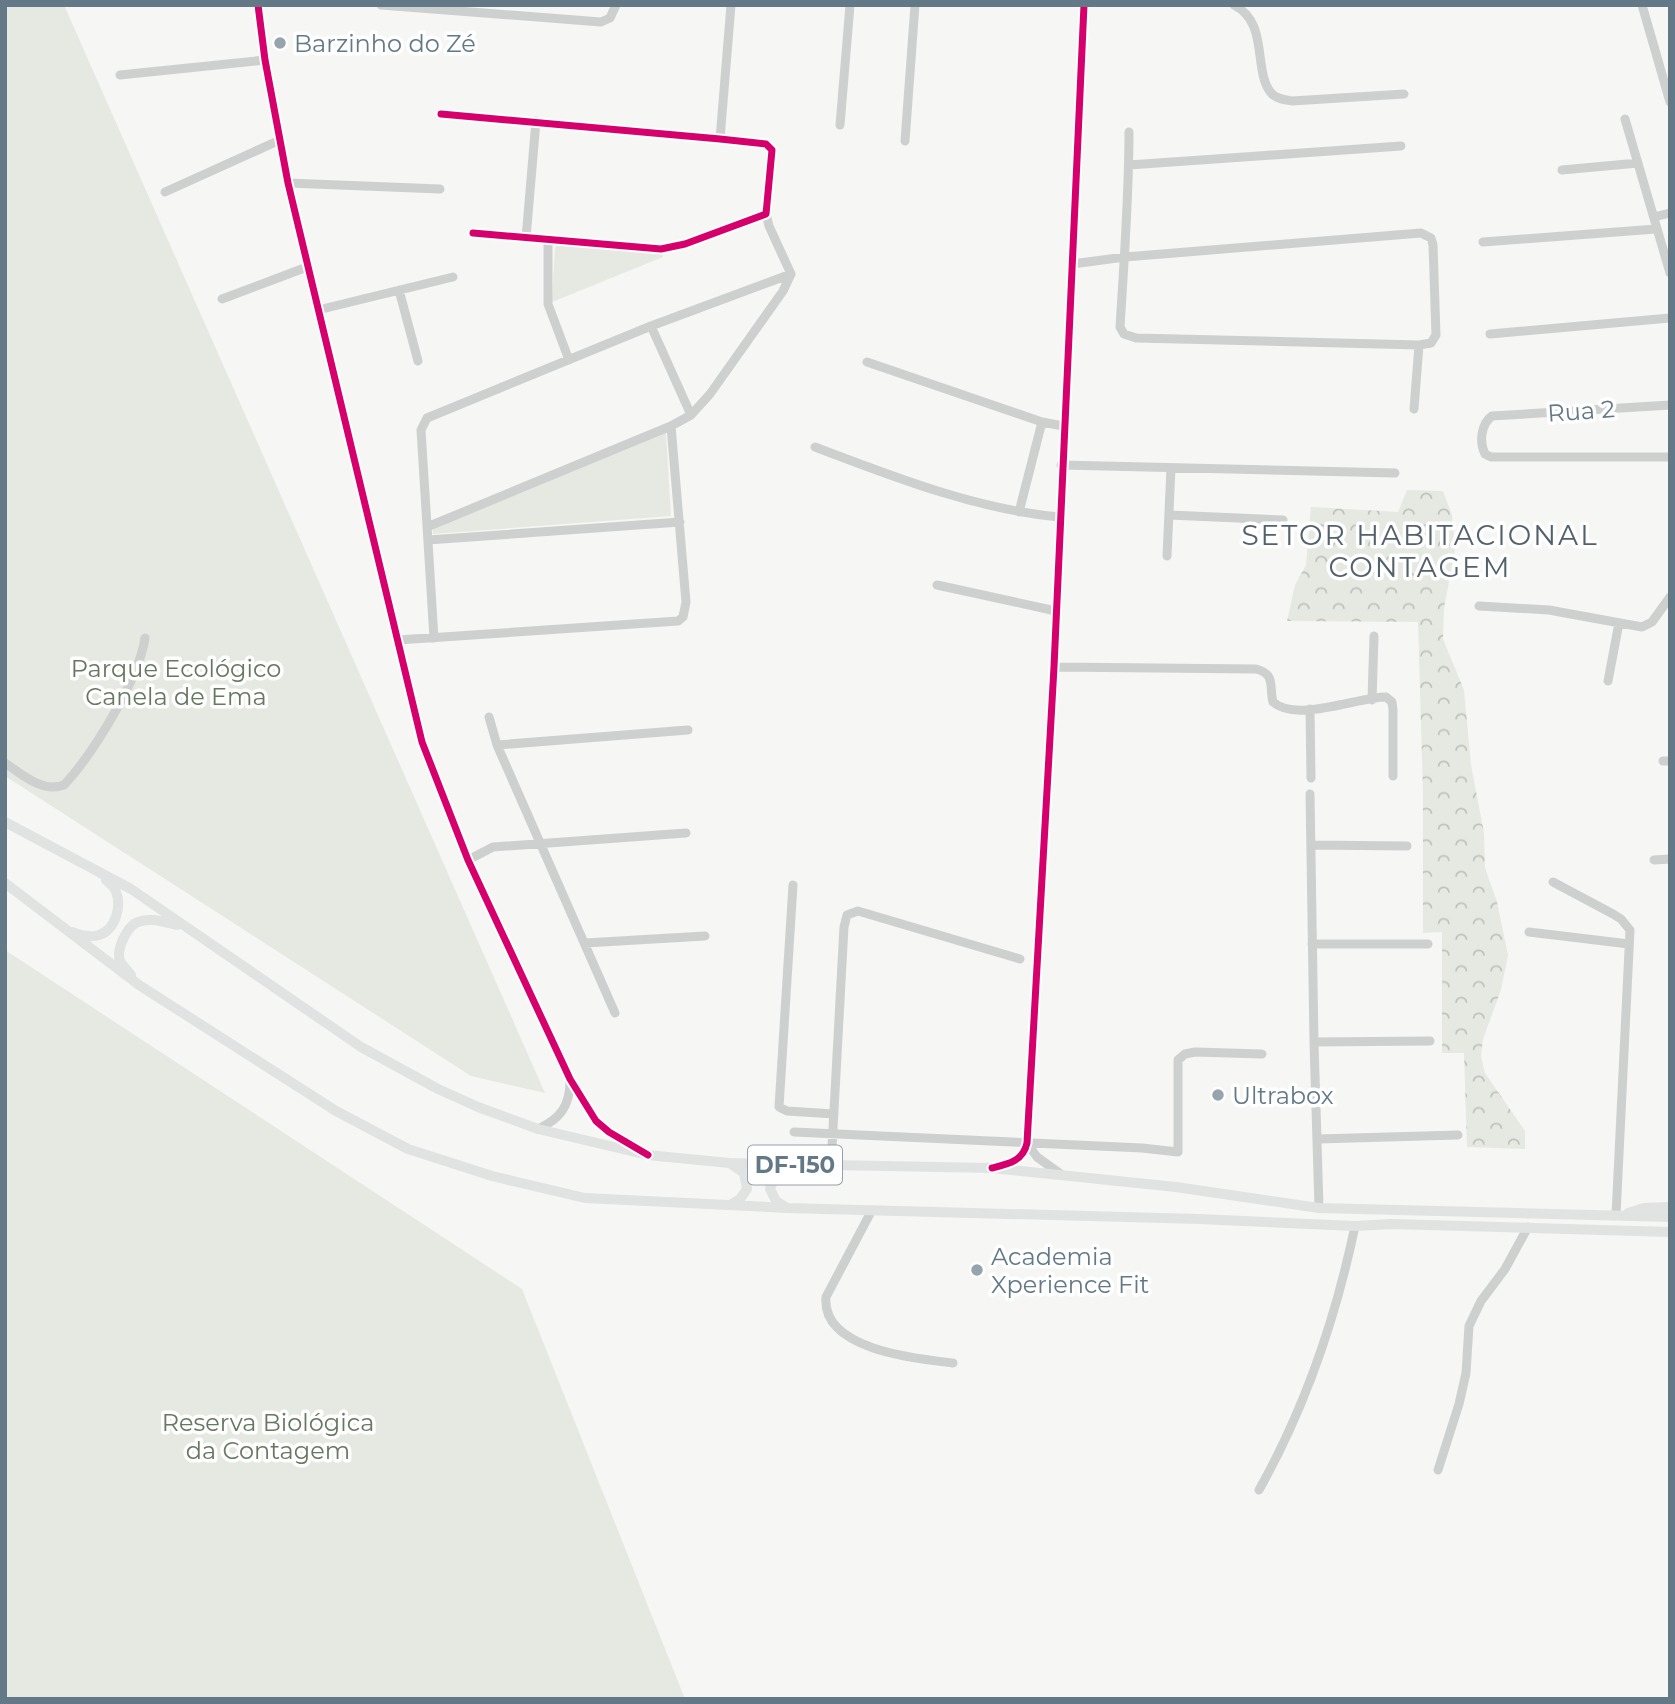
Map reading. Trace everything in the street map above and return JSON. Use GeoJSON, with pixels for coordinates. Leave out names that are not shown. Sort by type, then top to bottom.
{"type":"FeatureCollection","features":[{"type":"Feature","properties":{"kind":"main road","name":"DF-150"},"geometry":{"type":"LineString","coordinates":[[5,822],[131,889],[361,1047],[438,1090],[538,1129],[649,1155],[729,1163],[992,1168],[1176,1187],[1319,1208],[1670,1217]]}},
{"type":"Feature","properties":{"kind":"main road"},"geometry":{"type":"LineString","coordinates":[[63,929],[85,936],[100,935],[113,924],[119,905],[116,890],[94,869]]}},
{"type":"Feature","properties":{"kind":"main road","name":"DF-150"},"geometry":{"type":"LineString","coordinates":[[5,883],[139,985],[377,1135],[430,1158],[585,1198],[787,1208],[1355,1226],[1528,1227],[1670,1232]]}},
{"type":"Feature","properties":{"kind":"main road"},"geometry":{"type":"LineString","coordinates":[[139,985],[120,961],[120,948],[128,930],[137,922],[158,920],[187,928]]}},
{"type":"Feature","properties":{"kind":"main road"},"geometry":{"type":"LineString","coordinates":[[729,1163],[744,1173],[747,1183],[744,1195],[730,1205]]}},
{"type":"Feature","properties":{"kind":"main road"},"geometry":{"type":"LineString","coordinates":[[787,1208],[776,1201],[770,1189],[776,1172],[789,1165]]}},
{"type":"Feature","properties":{"kind":"main road"},"geometry":{"type":"LineString","coordinates":[[1619,1215],[1634,1210],[1670,1207]]}},
{"type":"Feature","properties":{"kind":"street"},"geometry":{"type":"LineString","coordinates":[[258,5],[265,60],[288,183],[422,742],[468,860],[570,1079],[596,1121],[609,1132],[649,1155]]}},
{"type":"Feature","properties":{"kind":"street"},"geometry":{"type":"LineString","coordinates":[[381,5],[601,22],[610,18],[616,5]]}},
{"type":"Feature","properties":{"kind":"street"},"geometry":{"type":"LineString","coordinates":[[720,139],[731,5]]}},
{"type":"Feature","properties":{"kind":"street"},"geometry":{"type":"LineString","coordinates":[[840,125],[850,5]]}},
{"type":"Feature","properties":{"kind":"street"},"geometry":{"type":"LineString","coordinates":[[905,141],[915,5]]}},
{"type":"Feature","properties":{"kind":"street"},"geometry":{"type":"LineString","coordinates":[[992,1168],[1018,1160],[1027,1143],[1054,667],[1061,465],[1084,5]]}},
{"type":"Feature","properties":{"kind":"street"},"geometry":{"type":"LineString","coordinates":[[1234,5],[1248,15],[1254,27],[1267,84],[1271,93],[1279,98],[1292,101],[1404,94]]}},
{"type":"Feature","properties":{"kind":"street"},"geometry":{"type":"LineString","coordinates":[[1642,5],[1670,102]]}},
{"type":"Feature","properties":{"kind":"street"},"geometry":{"type":"LineString","coordinates":[[120,75],[265,60]]}},
{"type":"Feature","properties":{"kind":"street"},"geometry":{"type":"LineString","coordinates":[[427,527],[671,426],[691,415],[710,394],[783,291],[791,274],[766,214],[772,150],[766,144],[441,114]]}},
{"type":"Feature","properties":{"kind":"street"},"geometry":{"type":"LineString","coordinates":[[1625,119],[1670,274]]}},
{"type":"Feature","properties":{"kind":"street"},"geometry":{"type":"LineString","coordinates":[[526,238],[536,121]]}},
{"type":"Feature","properties":{"kind":"street"},"geometry":{"type":"LineString","coordinates":[[1072,264],[1125,257],[1421,233],[1427,235],[1433,245],[1436,335],[1431,343],[1419,345],[1130,337],[1124,334],[1120,327],[1125,257],[1129,132]]}},
{"type":"Feature","properties":{"kind":"street"},"geometry":{"type":"LineString","coordinates":[[165,192],[280,140]]}},
{"type":"Feature","properties":{"kind":"street"},"geometry":{"type":"LineString","coordinates":[[1129,165],[1401,146]]}},
{"type":"Feature","properties":{"kind":"street"},"geometry":{"type":"LineString","coordinates":[[1562,170],[1638,163]]}},
{"type":"Feature","properties":{"kind":"street"},"geometry":{"type":"LineString","coordinates":[[288,183],[440,189]]}},
{"type":"Feature","properties":{"kind":"street"},"geometry":{"type":"LineString","coordinates":[[1654,217],[1670,213]]}},
{"type":"Feature","properties":{"kind":"street"},"geometry":{"type":"LineString","coordinates":[[473,233],[662,249],[685,244],[766,214]]}},
{"type":"Feature","properties":{"kind":"street"},"geometry":{"type":"LineString","coordinates":[[1483,242],[1656,229]]}},
{"type":"Feature","properties":{"kind":"street"},"geometry":{"type":"LineString","coordinates":[[548,240],[548,304],[569,360]]}},
{"type":"Feature","properties":{"kind":"street"},"geometry":{"type":"LineString","coordinates":[[222,299],[307,267]]}},
{"type":"Feature","properties":{"kind":"street"},"geometry":{"type":"LineString","coordinates":[[434,638],[421,430],[427,418],[651,326],[791,274]]}},
{"type":"Feature","properties":{"kind":"street"},"geometry":{"type":"LineString","coordinates":[[318,310],[453,277]]}},
{"type":"Feature","properties":{"kind":"street"},"geometry":{"type":"LineString","coordinates":[[399,290],[418,361]]}},
{"type":"Feature","properties":{"kind":"street"},"geometry":{"type":"LineString","coordinates":[[1490,334],[1670,318]]}},
{"type":"Feature","properties":{"kind":"street"},"geometry":{"type":"LineString","coordinates":[[651,326],[691,415]]}},
{"type":"Feature","properties":{"kind":"street"},"geometry":{"type":"LineString","coordinates":[[1414,409],[1419,345]]}},
{"type":"Feature","properties":{"kind":"street"},"geometry":{"type":"LineString","coordinates":[[867,362],[1042,422],[1063,426]]}},
{"type":"Feature","properties":{"kind":"street","name":"Rua 2"},"geometry":{"type":"LineString","coordinates":[[1670,405],[1492,416],[1484,426],[1482,444],[1485,454],[1491,457],[1670,457]]}},
{"type":"Feature","properties":{"kind":"street"},"geometry":{"type":"LineString","coordinates":[[1018,512],[1042,422]]}},
{"type":"Feature","properties":{"kind":"street"},"geometry":{"type":"LineString","coordinates":[[398,640],[678,621],[683,617],[686,602],[671,426]]}},
{"type":"Feature","properties":{"kind":"street"},"geometry":{"type":"LineString","coordinates":[[816,447],[965,499],[1018,512],[1059,517]]}},
{"type":"Feature","properties":{"kind":"street"},"geometry":{"type":"LineString","coordinates":[[1061,465],[1395,473]]}},
{"type":"Feature","properties":{"kind":"street"},"geometry":{"type":"LineString","coordinates":[[1167,556],[1171,468]]}},
{"type":"Feature","properties":{"kind":"street"},"geometry":{"type":"LineString","coordinates":[[1169,515],[1283,520]]}},
{"type":"Feature","properties":{"kind":"street"},"geometry":{"type":"LineString","coordinates":[[428,540],[680,522]]}},
{"type":"Feature","properties":{"kind":"street"},"geometry":{"type":"LineString","coordinates":[[937,585],[1056,611]]}},
{"type":"Feature","properties":{"kind":"street"},"geometry":{"type":"LineString","coordinates":[[1479,606],[1549,610],[1647,626],[1670,597]]}},
{"type":"Feature","properties":{"kind":"street"},"geometry":{"type":"LineString","coordinates":[[1608,681],[1619,623]]}},
{"type":"Feature","properties":{"kind":"street"},"geometry":{"type":"LineString","coordinates":[[1372,699],[1374,636]]}},
{"type":"Feature","properties":{"kind":"street"},"geometry":{"type":"LineString","coordinates":[[5,763],[41,785],[54,788],[64,785],[108,721],[134,676],[145,638]]}},
{"type":"Feature","properties":{"kind":"street"},"geometry":{"type":"LineString","coordinates":[[1054,667],[1256,668],[1263,670],[1271,678],[1272,697],[1277,706],[1283,708],[1310,709],[1386,697],[1392,702],[1393,776]]}},
{"type":"Feature","properties":{"kind":"street"},"geometry":{"type":"LineString","coordinates":[[1310,709],[1311,778]]}},
{"type":"Feature","properties":{"kind":"street"},"geometry":{"type":"LineString","coordinates":[[489,717],[498,746],[615,1013]]}},
{"type":"Feature","properties":{"kind":"street"},"geometry":{"type":"LineString","coordinates":[[498,746],[688,730]]}},
{"type":"Feature","properties":{"kind":"street"},"geometry":{"type":"LineString","coordinates":[[1310,794],[1319,1208]]}},
{"type":"Feature","properties":{"kind":"street"},"geometry":{"type":"LineString","coordinates":[[468,860],[493,848],[686,834]]}},
{"type":"Feature","properties":{"kind":"street"},"geometry":{"type":"LineString","coordinates":[[1311,845],[1407,846]]}},
{"type":"Feature","properties":{"kind":"street"},"geometry":{"type":"LineString","coordinates":[[1654,860],[1670,859]]}},
{"type":"Feature","properties":{"kind":"street"},"geometry":{"type":"LineString","coordinates":[[1553,881],[1621,919],[1630,930],[1619,1215]]}},
{"type":"Feature","properties":{"kind":"street"},"geometry":{"type":"LineString","coordinates":[[793,886],[779,1107],[787,1111],[834,1114]]}},
{"type":"Feature","properties":{"kind":"street"},"geometry":{"type":"LineString","coordinates":[[831,1165],[844,927],[847,915],[858,911],[1020,959]]}},
{"type":"Feature","properties":{"kind":"street"},"geometry":{"type":"LineString","coordinates":[[1529,932],[1629,944]]}},
{"type":"Feature","properties":{"kind":"street"},"geometry":{"type":"LineString","coordinates":[[585,943],[705,936]]}},
{"type":"Feature","properties":{"kind":"street"},"geometry":{"type":"LineString","coordinates":[[1312,944],[1428,944]]}},
{"type":"Feature","properties":{"kind":"street"},"geometry":{"type":"LineString","coordinates":[[1314,1042],[1430,1041]]}},
{"type":"Feature","properties":{"kind":"street"},"geometry":{"type":"LineString","coordinates":[[794,1132],[1178,1152],[1178,1060],[1185,1054],[1195,1052],[1262,1054]]}},
{"type":"Feature","properties":{"kind":"street"},"geometry":{"type":"LineString","coordinates":[[538,1129],[555,1120],[566,1107],[570,1079]]}},
{"type":"Feature","properties":{"kind":"street"},"geometry":{"type":"LineString","coordinates":[[1318,1139],[1458,1135]]}},
{"type":"Feature","properties":{"kind":"street"},"geometry":{"type":"LineString","coordinates":[[1027,1143],[1037,1157],[1062,1175]]}},
{"type":"Feature","properties":{"kind":"street"},"geometry":{"type":"LineString","coordinates":[[872,1210],[826,1297],[825,1307],[830,1318],[851,1337],[878,1351],[900,1357],[953,1363]]}},
{"type":"Feature","properties":{"kind":"street"},"geometry":{"type":"LineString","coordinates":[[1259,1490],[1322,1348],[1345,1274],[1355,1226]]}},
{"type":"Feature","properties":{"kind":"street"},"geometry":{"type":"LineString","coordinates":[[1438,1470],[1466,1373],[1469,1326],[1481,1301],[1505,1269],[1528,1227]]}},
{"type":"Feature","properties":{"kind":"green space","name":"Parque Ecológico Canela de Ema"},"geometry":{"type":"Polygon","coordinates":[[[5,5],[64,5],[545,1093],[471,1076],[5,776],[5,5]]]}},
{"type":"Feature","properties":{"kind":"green space"},"geometry":{"type":"Polygon","coordinates":[[[557,245],[662,253],[663,257],[552,302],[557,245]]]}},
{"type":"Feature","properties":{"kind":"green space"},"geometry":{"type":"Polygon","coordinates":[[[666,433],[671,516],[433,534],[433,529],[666,433]]]}},
{"type":"Feature","properties":{"kind":"green space"},"geometry":{"type":"Polygon","coordinates":[[[1407,490],[1443,491],[1452,515],[1455,550],[1444,608],[1443,639],[1464,690],[1471,765],[1484,833],[1485,868],[1497,902],[1508,955],[1501,990],[1483,1039],[1481,1056],[1485,1073],[1525,1131],[1525,1149],[1467,1147],[1464,1053],[1442,1053],[1442,932],[1423,933],[1423,792],[1418,622],[1287,621],[1295,585],[1306,565],[1311,507],[1398,512],[1407,490]]]}},
{"type":"Feature","properties":{"kind":"green space","name":"Reserva Biológica da Contagem"},"geometry":{"type":"Polygon","coordinates":[[[5,950],[522,1289],[685,1699],[5,1699],[5,950]]]}},
{"type":"Feature","properties":{"kind":"cycle path"},"geometry":{"type":"LineString","coordinates":[[258,5],[265,60],[288,183],[422,742],[468,860],[570,1079],[596,1121],[648,1155]]}},
{"type":"Feature","properties":{"kind":"cycle path"},"geometry":{"type":"LineString","coordinates":[[992,1168],[1019,1158],[1027,1143],[1054,667],[1084,5]]}},
{"type":"Feature","properties":{"kind":"cycle path"},"geometry":{"type":"LineString","coordinates":[[441,114],[766,144],[772,150],[766,214],[685,244],[661,249],[473,233]]}},
{"type":"Feature","properties":{"kind":"place","name":"Barzinho do Zé"},"geometry":{"type":"Point","coordinates":[280,43]}},
{"type":"Feature","properties":{"kind":"place","name":"Ultrabox"},"geometry":{"type":"Point","coordinates":[1218,1095]}},
{"type":"Feature","properties":{"kind":"place","name":"Academia Xperience Fit"},"geometry":{"type":"Point","coordinates":[977,1270]}},
{"type":"Feature","properties":{"kind":"district","name":"SETOR HABITACIONAL CONTAGEM"},"geometry":{"type":"Point","coordinates":[1420,551]}}]}
